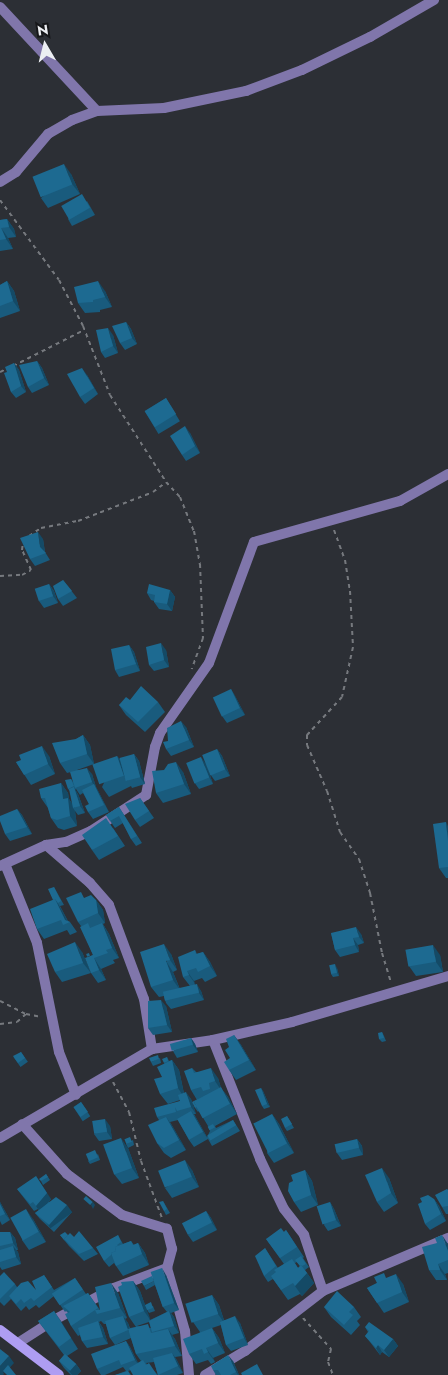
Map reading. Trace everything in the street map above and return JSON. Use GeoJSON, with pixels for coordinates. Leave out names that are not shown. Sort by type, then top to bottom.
{"type":"FeatureCollection","features":[{"type":"Feature","properties":{"kind":"main road"},"geometry":{"type":"LineString","coordinates":[[0,1330],[59,1375]]}},
{"type":"Feature","properties":{"kind":"street"},"geometry":{"type":"LineString","coordinates":[[0,182],[16,172],[48,134],[72,120],[97,111],[164,108],[246,91],[302,70],[370,37],[434,0]]}},
{"type":"Feature","properties":{"kind":"street"},"geometry":{"type":"LineString","coordinates":[[0,7],[97,111]]}},
{"type":"Feature","properties":{"kind":"street"},"geometry":{"type":"LineString","coordinates":[[76,1094],[62,1062],[37,943],[3,865],[46,845],[66,842],[92,831],[146,795],[160,733],[209,663],[254,542],[400,501],[448,474]]}},
{"type":"Feature","properties":{"kind":"street"},"geometry":{"type":"LineString","coordinates":[[46,845],[90,883],[109,906],[144,999],[152,1049]]}},
{"type":"Feature","properties":{"kind":"street"},"geometry":{"type":"LineString","coordinates":[[0,1138],[152,1049],[213,1040],[394,994],[448,976]]}},
{"type":"Feature","properties":{"kind":"street"},"geometry":{"type":"LineString","coordinates":[[213,1040],[264,1167],[284,1209],[304,1235],[323,1291]]}},
{"type":"Feature","properties":{"kind":"street"},"geometry":{"type":"LineString","coordinates":[[22,1124],[68,1174],[122,1215],[167,1230],[172,1249],[167,1268],[185,1331],[188,1375]]}},
{"type":"Feature","properties":{"kind":"street"},"geometry":{"type":"LineString","coordinates":[[205,1375],[297,1312],[323,1291],[448,1238]]}},
{"type":"Feature","properties":{"kind":"street"},"geometry":{"type":"LineString","coordinates":[[18,1343],[54,1320],[114,1288],[167,1268]]}},
{"type":"Feature","properties":{"kind":"path"},"geometry":{"type":"LineString","coordinates":[[0,200],[59,280],[84,330],[110,395],[166,482],[180,497],[198,546],[203,638],[192,669],[197,679]]}},
{"type":"Feature","properties":{"kind":"path"},"geometry":{"type":"LineString","coordinates":[[0,372],[84,330]]}},
{"type":"Feature","properties":{"kind":"path"},"geometry":{"type":"LineString","coordinates":[[0,576],[22,575],[31,570],[22,550],[23,539],[41,528],[78,521],[153,492],[166,482]]}},
{"type":"Feature","properties":{"kind":"path"},"geometry":{"type":"LineString","coordinates":[[332,521],[345,560],[350,591],[353,647],[342,697],[307,735],[306,745],[327,791],[340,832],[359,859],[370,893],[382,953],[394,994]]}},
{"type":"Feature","properties":{"kind":"path"},"geometry":{"type":"LineString","coordinates":[[0,1001],[26,1014],[52,1018]]}},
{"type":"Feature","properties":{"kind":"path"},"geometry":{"type":"LineString","coordinates":[[0,1024],[17,1022],[26,1014]]}},
{"type":"Feature","properties":{"kind":"path"},"geometry":{"type":"LineString","coordinates":[[108,1075],[129,1112],[143,1168],[167,1230]]}},
{"type":"Feature","properties":{"kind":"path"},"geometry":{"type":"LineString","coordinates":[[297,1312],[331,1349],[328,1362],[333,1375]]}},
{"type":"Feature","properties":{"kind":"building"},"geometry":{"type":"Polygon","coordinates":[[[64,164],[72,184],[41,197],[32,177],[64,164]]]}},
{"type":"Feature","properties":{"kind":"building"},"geometry":{"type":"Polygon","coordinates":[[[82,194],[90,208],[69,220],[61,206],[82,194]]]}},
{"type":"Feature","properties":{"kind":"building"},"geometry":{"type":"Polygon","coordinates":[[[7,219],[9,227],[1,228],[6,239],[0,240],[0,220],[7,219]]]}},
{"type":"Feature","properties":{"kind":"building"},"geometry":{"type":"Polygon","coordinates":[[[7,281],[13,301],[0,306],[0,285],[7,281]]]}},
{"type":"Feature","properties":{"kind":"building"},"geometry":{"type":"Polygon","coordinates":[[[98,281],[105,297],[93,300],[93,302],[78,303],[74,287],[98,281]]]}},
{"type":"Feature","properties":{"kind":"building"},"geometry":{"type":"Polygon","coordinates":[[[126,322],[132,338],[120,343],[112,326],[126,322]]]}},
{"type":"Feature","properties":{"kind":"building"},"geometry":{"type":"Polygon","coordinates":[[[108,328],[113,346],[101,352],[96,330],[108,328]]]}},
{"type":"Feature","properties":{"kind":"building"},"geometry":{"type":"Polygon","coordinates":[[[37,361],[44,378],[28,387],[19,365],[37,361]]]}},
{"type":"Feature","properties":{"kind":"building"},"geometry":{"type":"Polygon","coordinates":[[[14,363],[21,386],[11,392],[4,373],[7,372],[5,367],[14,363]]]}},
{"type":"Feature","properties":{"kind":"building"},"geometry":{"type":"Polygon","coordinates":[[[82,368],[94,388],[80,397],[67,374],[82,368]]]}},
{"type":"Feature","properties":{"kind":"building"},"geometry":{"type":"Polygon","coordinates":[[[166,398],[176,414],[155,427],[145,411],[166,398]]]}},
{"type":"Feature","properties":{"kind":"building"},"geometry":{"type":"Polygon","coordinates":[[[185,426],[195,446],[182,455],[170,436],[185,426]]]}},
{"type":"Feature","properties":{"kind":"building"},"geometry":{"type":"Polygon","coordinates":[[[38,532],[40,547],[46,553],[30,559],[20,538],[38,532]]]}},
{"type":"Feature","properties":{"kind":"building"},"geometry":{"type":"Polygon","coordinates":[[[63,580],[72,591],[58,599],[53,586],[63,580]]]}},
{"type":"Feature","properties":{"kind":"building"},"geometry":{"type":"Polygon","coordinates":[[[49,584],[53,596],[39,601],[35,589],[49,584]]]}},
{"type":"Feature","properties":{"kind":"building"},"geometry":{"type":"Polygon","coordinates":[[[149,584],[170,590],[167,604],[154,602],[155,595],[147,593],[149,584]]]}},
{"type":"Feature","properties":{"kind":"building"},"geometry":{"type":"Polygon","coordinates":[[[161,643],[164,660],[149,665],[146,647],[161,643]]]}},
{"type":"Feature","properties":{"kind":"building"},"geometry":{"type":"Polygon","coordinates":[[[129,645],[136,664],[115,670],[111,649],[129,645]]]}},
{"type":"Feature","properties":{"kind":"building"},"geometry":{"type":"Polygon","coordinates":[[[141,686],[158,702],[138,722],[119,705],[126,697],[130,700],[141,686]]]}},
{"type":"Feature","properties":{"kind":"building"},"geometry":{"type":"Polygon","coordinates":[[[231,689],[240,708],[222,716],[213,697],[231,689]]]}},
{"type":"Feature","properties":{"kind":"building"},"geometry":{"type":"Polygon","coordinates":[[[181,721],[189,740],[166,749],[163,742],[168,741],[167,728],[181,721]]]}},
{"type":"Feature","properties":{"kind":"building"},"geometry":{"type":"Polygon","coordinates":[[[83,735],[87,754],[60,763],[52,743],[76,739],[83,735]]]}},
{"type":"Feature","properties":{"kind":"building"},"geometry":{"type":"Polygon","coordinates":[[[42,746],[48,764],[24,775],[16,762],[21,760],[19,755],[42,746]]]}},
{"type":"Feature","properties":{"kind":"building"},"geometry":{"type":"Polygon","coordinates":[[[217,749],[225,769],[210,775],[202,755],[217,749]]]}},
{"type":"Feature","properties":{"kind":"building"},"geometry":{"type":"Polygon","coordinates":[[[134,754],[140,777],[126,781],[120,758],[134,754]]]}},
{"type":"Feature","properties":{"kind":"building"},"geometry":{"type":"Polygon","coordinates":[[[117,756],[124,776],[99,784],[92,764],[117,756]]]}},
{"type":"Feature","properties":{"kind":"building"},"geometry":{"type":"Polygon","coordinates":[[[201,757],[209,777],[194,783],[186,763],[201,757]]]}},
{"type":"Feature","properties":{"kind":"building"},"geometry":{"type":"Polygon","coordinates":[[[176,762],[184,784],[156,793],[152,771],[164,770],[168,764],[176,762]]]}},
{"type":"Feature","properties":{"kind":"building"},"geometry":{"type":"Polygon","coordinates":[[[87,768],[92,782],[75,788],[70,772],[87,768]]]}},
{"type":"Feature","properties":{"kind":"building"},"geometry":{"type":"Polygon","coordinates":[[[71,779],[74,786],[68,789],[65,780],[71,779]]]}},
{"type":"Feature","properties":{"kind":"building"},"geometry":{"type":"Polygon","coordinates":[[[61,783],[63,799],[68,798],[70,816],[57,820],[51,818],[45,798],[41,798],[39,789],[61,783]]]}},
{"type":"Feature","properties":{"kind":"building"},"geometry":{"type":"Polygon","coordinates":[[[94,784],[104,805],[88,812],[85,806],[89,804],[82,790],[94,784]]]}},
{"type":"Feature","properties":{"kind":"building"},"geometry":{"type":"Polygon","coordinates":[[[74,787],[80,806],[73,808],[69,789],[74,787]]]}},
{"type":"Feature","properties":{"kind":"building"},"geometry":{"type":"Polygon","coordinates":[[[140,798],[149,811],[135,820],[125,804],[140,798]]]}},
{"type":"Feature","properties":{"kind":"building"},"geometry":{"type":"Polygon","coordinates":[[[119,807],[137,836],[131,839],[119,816],[110,821],[106,815],[119,807]]]}},
{"type":"Feature","properties":{"kind":"building"},"geometry":{"type":"Polygon","coordinates":[[[17,809],[27,827],[5,834],[0,816],[17,809]]]}},
{"type":"Feature","properties":{"kind":"building"},"geometry":{"type":"Polygon","coordinates":[[[106,818],[118,836],[92,850],[82,835],[106,818]]]}},
{"type":"Feature","properties":{"kind":"building"},"geometry":{"type":"Polygon","coordinates":[[[446,822],[448,867],[439,868],[433,824],[446,822]]]}},
{"type":"Feature","properties":{"kind":"building"},"geometry":{"type":"Polygon","coordinates":[[[54,887],[61,901],[58,903],[55,899],[53,900],[48,889],[54,887]]]}},
{"type":"Feature","properties":{"kind":"building"},"geometry":{"type":"Polygon","coordinates":[[[81,892],[84,898],[91,895],[96,900],[98,913],[78,922],[66,898],[81,892]]]}},
{"type":"Feature","properties":{"kind":"building"},"geometry":{"type":"Polygon","coordinates":[[[55,899],[65,920],[70,922],[63,925],[61,920],[37,929],[30,909],[55,899]]]}},
{"type":"Feature","properties":{"kind":"building"},"geometry":{"type":"Polygon","coordinates":[[[88,923],[90,928],[102,923],[112,948],[106,950],[108,953],[94,958],[99,970],[91,973],[85,958],[93,955],[80,927],[88,923]]]}},
{"type":"Feature","properties":{"kind":"building"},"geometry":{"type":"Polygon","coordinates":[[[356,927],[359,937],[353,938],[355,945],[335,950],[331,933],[356,927]]]}},
{"type":"Feature","properties":{"kind":"building"},"geometry":{"type":"Polygon","coordinates":[[[75,942],[83,963],[55,972],[47,954],[75,942]]]}},
{"type":"Feature","properties":{"kind":"building"},"geometry":{"type":"Polygon","coordinates":[[[164,944],[170,960],[166,961],[173,980],[151,987],[140,952],[164,944]]]}},
{"type":"Feature","properties":{"kind":"building"},"geometry":{"type":"Polygon","coordinates":[[[433,945],[436,962],[408,967],[405,950],[433,945]]]}},
{"type":"Feature","properties":{"kind":"building"},"geometry":{"type":"Polygon","coordinates":[[[195,950],[196,954],[203,952],[210,966],[198,972],[196,968],[187,971],[189,975],[183,977],[178,957],[195,950]]]}},
{"type":"Feature","properties":{"kind":"building"},"geometry":{"type":"Polygon","coordinates":[[[335,964],[337,973],[331,974],[329,965],[335,964]]]}},
{"type":"Feature","properties":{"kind":"building"},"geometry":{"type":"Polygon","coordinates":[[[197,984],[199,993],[165,1001],[163,992],[197,984]]]}},
{"type":"Feature","properties":{"kind":"building"},"geometry":{"type":"Polygon","coordinates":[[[161,1000],[167,1025],[148,1028],[148,1001],[161,1000]]]}},
{"type":"Feature","properties":{"kind":"building"},"geometry":{"type":"Polygon","coordinates":[[[382,1032],[384,1038],[379,1039],[378,1033],[382,1032]]]}},
{"type":"Feature","properties":{"kind":"building"},"geometry":{"type":"Polygon","coordinates":[[[234,1035],[249,1060],[229,1070],[224,1062],[230,1058],[225,1050],[229,1047],[226,1039],[234,1035]]]}},
{"type":"Feature","properties":{"kind":"building"},"geometry":{"type":"Polygon","coordinates":[[[191,1038],[193,1045],[172,1051],[170,1044],[191,1038]]]}},
{"type":"Feature","properties":{"kind":"building"},"geometry":{"type":"Polygon","coordinates":[[[21,1052],[25,1058],[18,1063],[13,1056],[21,1052]]]}},
{"type":"Feature","properties":{"kind":"building"},"geometry":{"type":"Polygon","coordinates":[[[158,1055],[159,1059],[151,1062],[149,1058],[158,1055]]]}},
{"type":"Feature","properties":{"kind":"building"},"geometry":{"type":"Polygon","coordinates":[[[167,1057],[168,1061],[164,1063],[162,1059],[167,1057]]]}},
{"type":"Feature","properties":{"kind":"building"},"geometry":{"type":"Polygon","coordinates":[[[172,1060],[178,1088],[160,1094],[154,1079],[162,1077],[157,1067],[172,1060]]]}},
{"type":"Feature","properties":{"kind":"building"},"geometry":{"type":"Polygon","coordinates":[[[192,1068],[194,1073],[211,1068],[215,1081],[209,1083],[210,1089],[203,1091],[201,1087],[191,1090],[184,1071],[192,1068]]]}},
{"type":"Feature","properties":{"kind":"building"},"geometry":{"type":"Polygon","coordinates":[[[221,1087],[230,1104],[203,1118],[194,1102],[221,1087]]]}},
{"type":"Feature","properties":{"kind":"building"},"geometry":{"type":"Polygon","coordinates":[[[261,1088],[267,1104],[262,1106],[255,1090],[261,1088]]]}},
{"type":"Feature","properties":{"kind":"building"},"geometry":{"type":"Polygon","coordinates":[[[186,1092],[191,1107],[177,1111],[175,1107],[176,1112],[157,1117],[154,1108],[180,1101],[178,1095],[186,1092]]]}},
{"type":"Feature","properties":{"kind":"building"},"geometry":{"type":"Polygon","coordinates":[[[200,1098],[194,1102],[197,1107],[195,1108],[192,1102],[200,1098]]]}},
{"type":"Feature","properties":{"kind":"building"},"geometry":{"type":"Polygon","coordinates":[[[81,1102],[88,1112],[81,1117],[74,1107],[81,1102]]]}},
{"type":"Feature","properties":{"kind":"building"},"geometry":{"type":"Polygon","coordinates":[[[191,1111],[203,1132],[189,1140],[177,1119],[191,1111]]]}},
{"type":"Feature","properties":{"kind":"building"},"geometry":{"type":"Polygon","coordinates":[[[272,1114],[287,1143],[268,1153],[253,1124],[272,1114]]]}},
{"type":"Feature","properties":{"kind":"building"},"geometry":{"type":"Polygon","coordinates":[[[287,1116],[292,1124],[285,1128],[281,1119],[287,1116]]]}},
{"type":"Feature","properties":{"kind":"building"},"geometry":{"type":"Polygon","coordinates":[[[166,1117],[179,1140],[164,1148],[157,1143],[148,1125],[166,1117]]]}},
{"type":"Feature","properties":{"kind":"building"},"geometry":{"type":"Polygon","coordinates":[[[105,1119],[107,1132],[94,1134],[92,1121],[105,1119]]]}},
{"type":"Feature","properties":{"kind":"building"},"geometry":{"type":"Polygon","coordinates":[[[233,1120],[236,1125],[210,1141],[207,1135],[233,1120]]]}},
{"type":"Feature","properties":{"kind":"building"},"geometry":{"type":"Polygon","coordinates":[[[213,1124],[215,1128],[209,1130],[208,1127],[213,1124]]]}},
{"type":"Feature","properties":{"kind":"building"},"geometry":{"type":"Polygon","coordinates":[[[130,1137],[132,1142],[126,1144],[124,1139],[130,1137]]]}},
{"type":"Feature","properties":{"kind":"building"},"geometry":{"type":"Polygon","coordinates":[[[121,1138],[132,1168],[114,1175],[103,1144],[121,1138]]]}},
{"type":"Feature","properties":{"kind":"building"},"geometry":{"type":"Polygon","coordinates":[[[357,1139],[359,1148],[337,1153],[335,1144],[357,1139]]]}},
{"type":"Feature","properties":{"kind":"building"},"geometry":{"type":"Polygon","coordinates":[[[95,1150],[98,1157],[89,1161],[86,1154],[95,1150]]]}},
{"type":"Feature","properties":{"kind":"building"},"geometry":{"type":"Polygon","coordinates":[[[185,1160],[192,1177],[165,1188],[158,1171],[185,1160]]]}},
{"type":"Feature","properties":{"kind":"building"},"geometry":{"type":"Polygon","coordinates":[[[382,1168],[391,1193],[377,1202],[365,1175],[382,1168]]]}},
{"type":"Feature","properties":{"kind":"building"},"geometry":{"type":"Polygon","coordinates":[[[305,1170],[311,1195],[294,1202],[288,1191],[289,1183],[293,1181],[291,1175],[305,1170]]]}},
{"type":"Feature","properties":{"kind":"building"},"geometry":{"type":"Polygon","coordinates":[[[46,1174],[48,1177],[41,1181],[39,1179],[46,1174]]]}},
{"type":"Feature","properties":{"kind":"building"},"geometry":{"type":"Polygon","coordinates":[[[36,1176],[47,1193],[36,1206],[33,1202],[30,1204],[17,1189],[36,1176]]]}},
{"type":"Feature","properties":{"kind":"building"},"geometry":{"type":"Polygon","coordinates":[[[447,1189],[448,1206],[442,1207],[435,1195],[447,1189]]]}},
{"type":"Feature","properties":{"kind":"building"},"geometry":{"type":"Polygon","coordinates":[[[428,1195],[434,1199],[441,1214],[425,1224],[418,1204],[422,1202],[420,1198],[428,1195]]]}},
{"type":"Feature","properties":{"kind":"building"},"geometry":{"type":"Polygon","coordinates":[[[86,1196],[93,1202],[90,1205],[83,1199],[86,1196]]]}},
{"type":"Feature","properties":{"kind":"building"},"geometry":{"type":"Polygon","coordinates":[[[56,1197],[67,1205],[49,1225],[35,1213],[56,1197]]]}},
{"type":"Feature","properties":{"kind":"building"},"geometry":{"type":"Polygon","coordinates":[[[163,1201],[167,1209],[164,1211],[159,1202],[163,1201]]]}},
{"type":"Feature","properties":{"kind":"building"},"geometry":{"type":"Polygon","coordinates":[[[330,1202],[336,1220],[323,1224],[317,1206],[330,1202]]]}},
{"type":"Feature","properties":{"kind":"building"},"geometry":{"type":"Polygon","coordinates":[[[0,1204],[5,1214],[0,1216],[0,1204]]]}},
{"type":"Feature","properties":{"kind":"building"},"geometry":{"type":"Polygon","coordinates":[[[26,1209],[39,1232],[23,1240],[10,1218],[26,1209]]]}},
{"type":"Feature","properties":{"kind":"building"},"geometry":{"type":"Polygon","coordinates":[[[206,1211],[212,1223],[188,1235],[182,1223],[206,1211]]]}},
{"type":"Feature","properties":{"kind":"building"},"geometry":{"type":"Polygon","coordinates":[[[281,1228],[284,1232],[286,1230],[297,1247],[280,1258],[266,1239],[281,1228]]]}},
{"type":"Feature","properties":{"kind":"building"},"geometry":{"type":"Polygon","coordinates":[[[79,1231],[93,1248],[79,1254],[64,1239],[70,1233],[74,1237],[79,1231]]]}},
{"type":"Feature","properties":{"kind":"building"},"geometry":{"type":"Polygon","coordinates":[[[0,1232],[10,1232],[13,1243],[0,1246],[0,1232]]]}},
{"type":"Feature","properties":{"kind":"building"},"geometry":{"type":"Polygon","coordinates":[[[65,1232],[68,1235],[64,1239],[65,1241],[60,1235],[65,1232]]]}},
{"type":"Feature","properties":{"kind":"building"},"geometry":{"type":"Polygon","coordinates":[[[118,1235],[121,1242],[115,1247],[116,1251],[111,1253],[104,1261],[96,1247],[118,1235]]]}},
{"type":"Feature","properties":{"kind":"building"},"geometry":{"type":"Polygon","coordinates":[[[442,1235],[448,1251],[448,1260],[438,1264],[440,1270],[429,1270],[422,1247],[437,1243],[435,1238],[442,1235]]]}},
{"type":"Feature","properties":{"kind":"building"},"geometry":{"type":"Polygon","coordinates":[[[131,1241],[133,1245],[138,1243],[142,1254],[116,1266],[111,1253],[116,1251],[115,1247],[131,1241]]]}},
{"type":"Feature","properties":{"kind":"building"},"geometry":{"type":"Polygon","coordinates":[[[13,1246],[16,1257],[0,1262],[0,1250],[13,1246]]]}},
{"type":"Feature","properties":{"kind":"building"},"geometry":{"type":"Polygon","coordinates":[[[265,1248],[276,1266],[264,1276],[255,1256],[265,1248]]]}},
{"type":"Feature","properties":{"kind":"building"},"geometry":{"type":"Polygon","coordinates":[[[301,1256],[306,1264],[300,1266],[295,1260],[301,1256]]]}},
{"type":"Feature","properties":{"kind":"building"},"geometry":{"type":"Polygon","coordinates":[[[292,1259],[298,1268],[301,1265],[307,1273],[295,1286],[293,1283],[281,1290],[271,1276],[276,1272],[274,1270],[292,1259]]]}},
{"type":"Feature","properties":{"kind":"building"},"geometry":{"type":"Polygon","coordinates":[[[162,1268],[174,1303],[163,1307],[151,1272],[162,1268]]]}},
{"type":"Feature","properties":{"kind":"building"},"geometry":{"type":"Polygon","coordinates":[[[4,1272],[15,1284],[0,1299],[0,1276],[4,1272]]]}},
{"type":"Feature","properties":{"kind":"building"},"geometry":{"type":"Polygon","coordinates":[[[384,1273],[386,1278],[396,1274],[402,1292],[377,1303],[367,1288],[377,1283],[374,1277],[384,1273]]]}},
{"type":"Feature","properties":{"kind":"building"},"geometry":{"type":"Polygon","coordinates":[[[44,1275],[52,1287],[34,1301],[31,1298],[24,1303],[21,1299],[16,1304],[9,1296],[21,1283],[28,1281],[36,1290],[32,1281],[44,1275]]]}},
{"type":"Feature","properties":{"kind":"building"},"geometry":{"type":"Polygon","coordinates":[[[152,1276],[154,1281],[144,1286],[141,1281],[152,1276]]]}},
{"type":"Feature","properties":{"kind":"building"},"geometry":{"type":"Polygon","coordinates":[[[75,1278],[83,1290],[60,1305],[52,1294],[75,1278]]]}},
{"type":"Feature","properties":{"kind":"building"},"geometry":{"type":"Polygon","coordinates":[[[133,1281],[144,1311],[129,1317],[118,1287],[122,1285],[121,1282],[133,1281]]]}},
{"type":"Feature","properties":{"kind":"building"},"geometry":{"type":"Polygon","coordinates":[[[111,1283],[120,1308],[97,1314],[95,1310],[100,1310],[95,1287],[111,1283]]]}},
{"type":"Feature","properties":{"kind":"building"},"geometry":{"type":"Polygon","coordinates":[[[337,1291],[354,1307],[349,1312],[353,1315],[344,1325],[324,1307],[337,1291]]]}},
{"type":"Feature","properties":{"kind":"building"},"geometry":{"type":"Polygon","coordinates":[[[88,1293],[98,1308],[71,1326],[65,1314],[70,1312],[63,1306],[88,1293]]]}},
{"type":"Feature","properties":{"kind":"building"},"geometry":{"type":"Polygon","coordinates":[[[212,1295],[218,1314],[192,1323],[185,1304],[212,1295]]]}},
{"type":"Feature","properties":{"kind":"building"},"geometry":{"type":"Polygon","coordinates":[[[151,1302],[153,1308],[147,1310],[145,1305],[151,1302]]]}},
{"type":"Feature","properties":{"kind":"building"},"geometry":{"type":"Polygon","coordinates":[[[54,1311],[71,1338],[59,1347],[38,1321],[54,1311]]]}},
{"type":"Feature","properties":{"kind":"building"},"geometry":{"type":"Polygon","coordinates":[[[169,1311],[174,1326],[152,1332],[149,1321],[169,1311]]]}},
{"type":"Feature","properties":{"kind":"building"},"geometry":{"type":"Polygon","coordinates":[[[123,1316],[128,1330],[110,1338],[105,1321],[123,1316]]]}},
{"type":"Feature","properties":{"kind":"building"},"geometry":{"type":"Polygon","coordinates":[[[235,1316],[244,1338],[226,1345],[220,1322],[235,1316]]]}},
{"type":"Feature","properties":{"kind":"building"},"geometry":{"type":"Polygon","coordinates":[[[98,1321],[103,1337],[82,1341],[78,1328],[98,1321]]]}},
{"type":"Feature","properties":{"kind":"building"},"geometry":{"type":"Polygon","coordinates":[[[369,1322],[393,1339],[384,1350],[378,1345],[376,1348],[365,1336],[369,1331],[365,1327],[369,1322]]]}},
{"type":"Feature","properties":{"kind":"building"},"geometry":{"type":"Polygon","coordinates":[[[148,1324],[151,1333],[168,1329],[175,1346],[136,1354],[128,1329],[148,1324]]]}},
{"type":"Feature","properties":{"kind":"building"},"geometry":{"type":"Polygon","coordinates":[[[212,1328],[218,1343],[206,1348],[208,1352],[204,1354],[202,1349],[189,1354],[183,1339],[212,1328]]]}},
{"type":"Feature","properties":{"kind":"building"},"geometry":{"type":"Polygon","coordinates":[[[126,1341],[135,1360],[121,1365],[119,1360],[97,1369],[91,1354],[126,1341]]]}},
{"type":"Feature","properties":{"kind":"building"},"geometry":{"type":"Polygon","coordinates":[[[0,1349],[9,1356],[0,1366],[0,1349]]]}},
{"type":"Feature","properties":{"kind":"building"},"geometry":{"type":"Polygon","coordinates":[[[172,1353],[178,1366],[158,1375],[153,1358],[172,1353]]]}},
{"type":"Feature","properties":{"kind":"building"},"geometry":{"type":"Polygon","coordinates":[[[65,1354],[76,1364],[70,1371],[59,1361],[65,1354]]]}},
{"type":"Feature","properties":{"kind":"building"},"geometry":{"type":"Polygon","coordinates":[[[228,1355],[236,1372],[230,1375],[221,1375],[218,1370],[213,1370],[211,1366],[228,1355]]]}},
{"type":"Feature","properties":{"kind":"building"},"geometry":{"type":"Polygon","coordinates":[[[143,1360],[146,1365],[149,1363],[157,1375],[133,1375],[129,1368],[143,1360]]]}},
{"type":"Feature","properties":{"kind":"building"},"geometry":{"type":"Polygon","coordinates":[[[257,1364],[263,1375],[242,1375],[241,1373],[257,1364]]]}},
{"type":"Feature","properties":{"kind":"building"},"geometry":{"type":"Polygon","coordinates":[[[8,1365],[16,1375],[7,1375],[3,1371],[8,1365]]]}},
{"type":"Feature","properties":{"kind":"building"},"geometry":{"type":"Polygon","coordinates":[[[128,1371],[130,1375],[115,1375],[128,1371]]]}}]}
